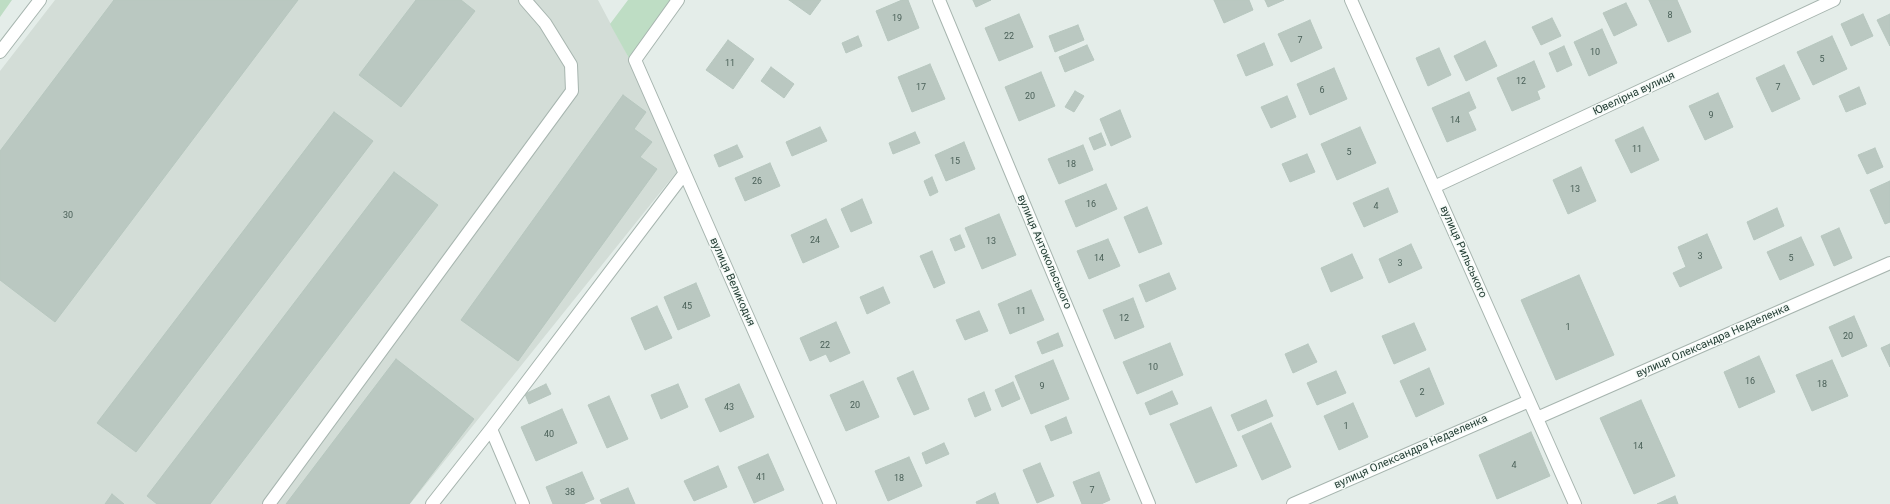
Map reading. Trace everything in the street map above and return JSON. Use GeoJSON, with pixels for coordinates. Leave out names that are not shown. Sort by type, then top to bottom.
{"type":"FeatureCollection","features":[{"type":"Feature","properties":{"kind":"street"},"geometry":{"type":"LineString","coordinates":[[0,52],[40,0]]}},
{"type":"Feature","properties":{"kind":"street"},"geometry":{"type":"LineString","coordinates":[[269,504],[572,91],[571,64],[546,23],[524,0]]}},
{"type":"Feature","properties":{"kind":"street","name":"вулиця Великодня"},"geometry":{"type":"LineString","coordinates":[[678,0],[635,60],[830,504]]}},
{"type":"Feature","properties":{"kind":"street","name":"вулиця Антокольського"},"geometry":{"type":"LineString","coordinates":[[939,0],[1149,504]]}},
{"type":"Feature","properties":{"kind":"street","name":"вулиця Рильського"},"geometry":{"type":"LineString","coordinates":[[1351,0],[1575,504]]}},
{"type":"Feature","properties":{"kind":"street","name":"Ювелірна вулиця"},"geometry":{"type":"LineString","coordinates":[[1434,187],[1834,0]]}},
{"type":"Feature","properties":{"kind":"street"},"geometry":{"type":"LineString","coordinates":[[432,504],[491,429],[684,174]]}},
{"type":"Feature","properties":{"kind":"street","name":"вулиця Олександра Недзеленка"},"geometry":{"type":"LineString","coordinates":[[1537,418],[1890,263]]}},
{"type":"Feature","properties":{"kind":"street","name":"вулиця Олександра Недзеленка"},"geometry":{"type":"LineString","coordinates":[[1293,504],[1529,401]]}},
{"type":"Feature","properties":{"kind":"street"},"geometry":{"type":"LineString","coordinates":[[491,429],[524,504]]}},
{"type":"Feature","properties":{"kind":"shaded area"},"geometry":{"type":"Polygon","coordinates":[[[55,0],[598,0],[631,62],[679,169],[410,504],[0,504],[0,71],[55,0]]]}},
{"type":"Feature","properties":{"kind":"green space"},"geometry":{"type":"Polygon","coordinates":[[[0,0],[12,0],[0,17],[0,0]]]}},
{"type":"Feature","properties":{"kind":"green space"},"geometry":{"type":"Polygon","coordinates":[[[628,0],[678,0],[631,62],[610,24],[628,0]]]}},
{"type":"Feature","properties":{"kind":"building"},"geometry":{"type":"Polygon","coordinates":[[[114,0],[298,0],[55,322],[0,280],[0,151],[114,0]]]}},
{"type":"Feature","properties":{"kind":"building"},"geometry":{"type":"Polygon","coordinates":[[[416,0],[461,0],[475,11],[401,107],[359,75],[416,0]]]}},
{"type":"Feature","properties":{"kind":"building"},"geometry":{"type":"Polygon","coordinates":[[[789,0],[821,0],[810,15],[789,0]]]}},
{"type":"Feature","properties":{"kind":"building"},"geometry":{"type":"Polygon","coordinates":[[[902,0],[908,0],[919,28],[888,41],[876,11],[902,0]]]}},
{"type":"Feature","properties":{"kind":"building"},"geometry":{"type":"Polygon","coordinates":[[[973,0],[991,0],[976,7],[973,0]]]}},
{"type":"Feature","properties":{"kind":"building"},"geometry":{"type":"Polygon","coordinates":[[[1214,0],[1249,0],[1253,10],[1224,23],[1214,0]]]}},
{"type":"Feature","properties":{"kind":"building"},"geometry":{"type":"Polygon","coordinates":[[[1265,0],[1284,0],[1268,7],[1265,0]]]}},
{"type":"Feature","properties":{"kind":"building"},"geometry":{"type":"Polygon","coordinates":[[[1649,0],[1677,0],[1691,32],[1668,42],[1649,0]]]}},
{"type":"Feature","properties":{"kind":"building"},"geometry":{"type":"Polygon","coordinates":[[[1626,3],[1637,25],[1614,36],[1603,13],[1626,3]]]}},
{"type":"Feature","properties":{"kind":"building"},"geometry":{"type":"Polygon","coordinates":[[[1019,14],[1033,47],[999,61],[985,28],[1019,14]]]}},
{"type":"Feature","properties":{"kind":"building"},"geometry":{"type":"Polygon","coordinates":[[[1863,14],[1873,36],[1851,46],[1841,24],[1863,14]]]}},
{"type":"Feature","properties":{"kind":"building"},"geometry":{"type":"Polygon","coordinates":[[[1890,14],[1890,46],[1877,20],[1890,14]]]}},
{"type":"Feature","properties":{"kind":"building"},"geometry":{"type":"Polygon","coordinates":[[[1552,18],[1561,36],[1541,45],[1532,27],[1552,18]]]}},
{"type":"Feature","properties":{"kind":"building"},"geometry":{"type":"Polygon","coordinates":[[[1310,20],[1322,48],[1291,62],[1278,34],[1310,20]]]}},
{"type":"Feature","properties":{"kind":"building"},"geometry":{"type":"Polygon","coordinates":[[[1078,25],[1084,40],[1055,52],[1049,36],[1078,25]]]}},
{"type":"Feature","properties":{"kind":"building"},"geometry":{"type":"Polygon","coordinates":[[[1602,29],[1617,63],[1589,76],[1574,42],[1602,29]]]}},
{"type":"Feature","properties":{"kind":"building"},"geometry":{"type":"Polygon","coordinates":[[[858,36],[862,46],[846,53],[842,43],[858,36]]]}},
{"type":"Feature","properties":{"kind":"building"},"geometry":{"type":"Polygon","coordinates":[[[1832,36],[1847,69],[1813,85],[1797,52],[1832,36]]]}},
{"type":"Feature","properties":{"kind":"building"},"geometry":{"type":"Polygon","coordinates":[[[728,40],[754,59],[733,89],[706,70],[728,40]]]}},
{"type":"Feature","properties":{"kind":"building"},"geometry":{"type":"Polygon","coordinates":[[[1485,41],[1497,66],[1466,81],[1454,56],[1485,41]]]}},
{"type":"Feature","properties":{"kind":"building"},"geometry":{"type":"Polygon","coordinates":[[[1264,43],[1273,65],[1246,76],[1237,55],[1264,43]]]}},
{"type":"Feature","properties":{"kind":"building"},"geometry":{"type":"Polygon","coordinates":[[[1087,45],[1094,60],[1065,72],[1059,57],[1087,45]]]}},
{"type":"Feature","properties":{"kind":"building"},"geometry":{"type":"Polygon","coordinates":[[[1564,46],[1572,65],[1557,72],[1549,53],[1564,46]]]}},
{"type":"Feature","properties":{"kind":"building"},"geometry":{"type":"Polygon","coordinates":[[[1439,48],[1451,75],[1428,86],[1416,58],[1439,48]]]}},
{"type":"Feature","properties":{"kind":"building"},"geometry":{"type":"Polygon","coordinates":[[[1534,61],[1545,87],[1537,91],[1540,99],[1512,111],[1497,78],[1534,61]]]}},
{"type":"Feature","properties":{"kind":"building"},"geometry":{"type":"Polygon","coordinates":[[[930,64],[945,99],[912,112],[898,77],[930,64]]]}},
{"type":"Feature","properties":{"kind":"building"},"geometry":{"type":"Polygon","coordinates":[[[1784,65],[1800,99],[1772,112],[1756,78],[1784,65]]]}},
{"type":"Feature","properties":{"kind":"building"},"geometry":{"type":"Polygon","coordinates":[[[771,67],[794,84],[784,98],[761,81],[771,67]]]}},
{"type":"Feature","properties":{"kind":"building"},"geometry":{"type":"Polygon","coordinates":[[[1334,68],[1347,99],[1310,115],[1297,84],[1334,68]]]}},
{"type":"Feature","properties":{"kind":"building"},"geometry":{"type":"Polygon","coordinates":[[[1041,72],[1055,106],[1019,121],[1005,87],[1041,72]]]}},
{"type":"Feature","properties":{"kind":"building"},"geometry":{"type":"Polygon","coordinates":[[[1859,87],[1866,104],[1846,112],[1839,96],[1859,87]]]}},
{"type":"Feature","properties":{"kind":"building"},"geometry":{"type":"Polygon","coordinates":[[[1075,91],[1084,96],[1074,112],[1065,107],[1075,91]]]}},
{"type":"Feature","properties":{"kind":"building"},"geometry":{"type":"Polygon","coordinates":[[[1469,92],[1476,108],[1468,112],[1476,130],[1447,142],[1432,108],[1469,92]]]}},
{"type":"Feature","properties":{"kind":"building"},"geometry":{"type":"Polygon","coordinates":[[[1718,93],[1733,127],[1705,140],[1689,106],[1718,93]]]}},
{"type":"Feature","properties":{"kind":"building"},"geometry":{"type":"Polygon","coordinates":[[[623,95],[646,112],[634,129],[652,142],[640,157],[657,169],[518,361],[461,320],[623,95]]]}},
{"type":"Feature","properties":{"kind":"building"},"geometry":{"type":"Polygon","coordinates":[[[1287,96],[1296,117],[1271,128],[1261,107],[1287,96]]]}},
{"type":"Feature","properties":{"kind":"building"},"geometry":{"type":"Polygon","coordinates":[[[1120,110],[1131,137],[1111,146],[1100,119],[1120,110]]]}},
{"type":"Feature","properties":{"kind":"building"},"geometry":{"type":"Polygon","coordinates":[[[334,112],[373,141],[136,452],[97,423],[334,112]]]}},
{"type":"Feature","properties":{"kind":"building"},"geometry":{"type":"Polygon","coordinates":[[[820,127],[827,141],[792,156],[786,142],[820,127]]]}},
{"type":"Feature","properties":{"kind":"building"},"geometry":{"type":"Polygon","coordinates":[[[1360,127],[1376,163],[1337,180],[1321,144],[1360,127]]]}},
{"type":"Feature","properties":{"kind":"building"},"geometry":{"type":"Polygon","coordinates":[[[1643,127],[1659,160],[1631,173],[1615,140],[1643,127]]]}},
{"type":"Feature","properties":{"kind":"building"},"geometry":{"type":"Polygon","coordinates":[[[915,132],[920,143],[893,154],[889,143],[915,132]]]}},
{"type":"Feature","properties":{"kind":"building"},"geometry":{"type":"Polygon","coordinates":[[[1101,133],[1106,145],[1094,150],[1089,138],[1101,133]]]}},
{"type":"Feature","properties":{"kind":"building"},"geometry":{"type":"Polygon","coordinates":[[[964,142],[975,169],[946,181],[935,155],[964,142]]]}},
{"type":"Feature","properties":{"kind":"building"},"geometry":{"type":"Polygon","coordinates":[[[737,145],[743,157],[719,167],[714,155],[737,145]]]}},
{"type":"Feature","properties":{"kind":"building"},"geometry":{"type":"Polygon","coordinates":[[[1083,145],[1093,170],[1059,184],[1048,159],[1083,145]]]}},
{"type":"Feature","properties":{"kind":"building"},"geometry":{"type":"Polygon","coordinates":[[[1875,148],[1883,167],[1867,174],[1858,155],[1875,148]]]}},
{"type":"Feature","properties":{"kind":"building"},"geometry":{"type":"Polygon","coordinates":[[[1307,154],[1315,172],[1290,182],[1282,164],[1307,154]]]}},
{"type":"Feature","properties":{"kind":"building"},"geometry":{"type":"Polygon","coordinates":[[[770,163],[780,186],[745,201],[735,178],[770,163]]]}},
{"type":"Feature","properties":{"kind":"building"},"geometry":{"type":"Polygon","coordinates":[[[1581,167],[1596,201],[1568,214],[1553,180],[1581,167]]]}},
{"type":"Feature","properties":{"kind":"building"},"geometry":{"type":"Polygon","coordinates":[[[394,172],[438,205],[210,504],[157,504],[147,496],[394,172]]]}},
{"type":"Feature","properties":{"kind":"building"},"geometry":{"type":"Polygon","coordinates":[[[932,177],[938,192],[930,196],[924,181],[932,177]]]}},
{"type":"Feature","properties":{"kind":"building"},"geometry":{"type":"Polygon","coordinates":[[[1890,181],[1890,222],[1885,224],[1870,190],[1890,181]]]}},
{"type":"Feature","properties":{"kind":"building"},"geometry":{"type":"Polygon","coordinates":[[[1106,184],[1117,209],[1076,227],[1065,201],[1106,184]]]}},
{"type":"Feature","properties":{"kind":"building"},"geometry":{"type":"Polygon","coordinates":[[[1388,188],[1398,212],[1364,227],[1353,203],[1388,188]]]}},
{"type":"Feature","properties":{"kind":"building"},"geometry":{"type":"Polygon","coordinates":[[[862,199],[872,223],[851,232],[841,209],[862,199]]]}},
{"type":"Feature","properties":{"kind":"building"},"geometry":{"type":"Polygon","coordinates":[[[1147,207],[1162,244],[1139,253],[1124,217],[1147,207]]]}},
{"type":"Feature","properties":{"kind":"building"},"geometry":{"type":"Polygon","coordinates":[[[1777,208],[1784,226],[1754,240],[1747,222],[1777,208]]]}},
{"type":"Feature","properties":{"kind":"building"},"geometry":{"type":"Polygon","coordinates":[[[999,214],[1016,255],[982,269],[965,228],[999,214]]]}},
{"type":"Feature","properties":{"kind":"building"},"geometry":{"type":"Polygon","coordinates":[[[826,219],[839,247],[803,263],[791,235],[826,219]]]}},
{"type":"Feature","properties":{"kind":"building"},"geometry":{"type":"Polygon","coordinates":[[[1839,228],[1852,258],[1834,266],[1821,236],[1839,228]]]}},
{"type":"Feature","properties":{"kind":"building"},"geometry":{"type":"Polygon","coordinates":[[[1707,234],[1722,268],[1680,287],[1673,273],[1686,267],[1678,247],[1707,234]]]}},
{"type":"Feature","properties":{"kind":"building"},"geometry":{"type":"Polygon","coordinates":[[[960,235],[965,247],[955,251],[950,239],[960,235]]]}},
{"type":"Feature","properties":{"kind":"building"},"geometry":{"type":"Polygon","coordinates":[[[1801,237],[1814,265],[1780,280],[1767,252],[1801,237]]]}},
{"type":"Feature","properties":{"kind":"building"},"geometry":{"type":"Polygon","coordinates":[[[1108,239],[1120,266],[1089,279],[1077,251],[1108,239]]]}},
{"type":"Feature","properties":{"kind":"building"},"geometry":{"type":"Polygon","coordinates":[[[1411,244],[1422,268],[1389,283],[1379,259],[1411,244]]]}},
{"type":"Feature","properties":{"kind":"building"},"geometry":{"type":"Polygon","coordinates":[[[932,251],[945,283],[934,288],[920,256],[932,251]]]}},
{"type":"Feature","properties":{"kind":"building"},"geometry":{"type":"Polygon","coordinates":[[[1352,254],[1363,278],[1331,292],[1321,268],[1352,254]]]}},
{"type":"Feature","properties":{"kind":"building"},"geometry":{"type":"Polygon","coordinates":[[[1169,273],[1176,289],[1146,302],[1139,285],[1169,273]]]}},
{"type":"Feature","properties":{"kind":"building"},"geometry":{"type":"Polygon","coordinates":[[[1579,275],[1614,355],[1556,380],[1521,300],[1579,275]]]}},
{"type":"Feature","properties":{"kind":"building"},"geometry":{"type":"Polygon","coordinates":[[[696,283],[710,316],[678,330],[664,297],[696,283]]]}},
{"type":"Feature","properties":{"kind":"building"},"geometry":{"type":"Polygon","coordinates":[[[883,287],[890,303],[867,314],[860,297],[883,287]]]}},
{"type":"Feature","properties":{"kind":"building"},"geometry":{"type":"Polygon","coordinates":[[[1031,290],[1044,320],[1010,334],[998,304],[1031,290]]]}},
{"type":"Feature","properties":{"kind":"building"},"geometry":{"type":"Polygon","coordinates":[[[1133,298],[1144,327],[1115,339],[1103,310],[1133,298]]]}},
{"type":"Feature","properties":{"kind":"building"},"geometry":{"type":"Polygon","coordinates":[[[657,306],[672,338],[645,350],[631,318],[657,306]]]}},
{"type":"Feature","properties":{"kind":"building"},"geometry":{"type":"Polygon","coordinates":[[[979,311],[988,331],[965,340],[956,320],[979,311]]]}},
{"type":"Feature","properties":{"kind":"building"},"geometry":{"type":"Polygon","coordinates":[[[1854,316],[1867,346],[1842,357],[1829,327],[1854,316]]]}},
{"type":"Feature","properties":{"kind":"building"},"geometry":{"type":"Polygon","coordinates":[[[836,322],[850,353],[830,362],[826,354],[810,361],[800,338],[836,322]]]}},
{"type":"Feature","properties":{"kind":"building"},"geometry":{"type":"Polygon","coordinates":[[[1414,323],[1426,350],[1394,364],[1382,336],[1414,323]]]}},
{"type":"Feature","properties":{"kind":"building"},"geometry":{"type":"Polygon","coordinates":[[[1058,333],[1063,346],[1042,354],[1037,342],[1058,333]]]}},
{"type":"Feature","properties":{"kind":"building"},"geometry":{"type":"Polygon","coordinates":[[[1170,343],[1183,375],[1137,394],[1123,362],[1170,343]]]}},
{"type":"Feature","properties":{"kind":"building"},"geometry":{"type":"Polygon","coordinates":[[[1308,344],[1317,362],[1293,373],[1285,354],[1308,344]]]}},
{"type":"Feature","properties":{"kind":"building"},"geometry":{"type":"Polygon","coordinates":[[[1890,344],[1890,367],[1881,348],[1890,344]]]}},
{"type":"Feature","properties":{"kind":"building"},"geometry":{"type":"Polygon","coordinates":[[[1759,356],[1775,392],[1739,408],[1724,372],[1759,356]]]}},
{"type":"Feature","properties":{"kind":"building"},"geometry":{"type":"Polygon","coordinates":[[[396,359],[474,419],[409,504],[286,504],[396,359]]]}},
{"type":"Feature","properties":{"kind":"building"},"geometry":{"type":"Polygon","coordinates":[[[1053,360],[1069,399],[1031,414],[1015,376],[1053,360]]]}},
{"type":"Feature","properties":{"kind":"building"},"geometry":{"type":"Polygon","coordinates":[[[1832,360],[1848,396],[1812,411],[1796,375],[1832,360]]]}},
{"type":"Feature","properties":{"kind":"building"},"geometry":{"type":"Polygon","coordinates":[[[1429,368],[1444,404],[1416,417],[1400,381],[1429,368]]]}},
{"type":"Feature","properties":{"kind":"building"},"geometry":{"type":"Polygon","coordinates":[[[913,371],[929,409],[914,415],[897,378],[913,371]]]}},
{"type":"Feature","properties":{"kind":"building"},"geometry":{"type":"Polygon","coordinates":[[[1336,371],[1346,393],[1317,405],[1307,383],[1336,371]]]}},
{"type":"Feature","properties":{"kind":"building"},"geometry":{"type":"Polygon","coordinates":[[[863,381],[879,417],[846,431],[830,395],[863,381]]]}},
{"type":"Feature","properties":{"kind":"building"},"geometry":{"type":"Polygon","coordinates":[[[1013,382],[1020,399],[1002,407],[995,390],[1013,382]]]}},
{"type":"Feature","properties":{"kind":"building"},"geometry":{"type":"Polygon","coordinates":[[[546,384],[551,394],[529,404],[525,394],[546,384]]]}},
{"type":"Feature","properties":{"kind":"building"},"geometry":{"type":"Polygon","coordinates":[[[678,384],[688,407],[661,419],[651,395],[678,384]]]}},
{"type":"Feature","properties":{"kind":"building"},"geometry":{"type":"Polygon","coordinates":[[[739,384],[754,417],[720,432],[705,399],[739,384]]]}},
{"type":"Feature","properties":{"kind":"building"},"geometry":{"type":"Polygon","coordinates":[[[1172,391],[1178,404],[1150,415],[1145,403],[1172,391]]]}},
{"type":"Feature","properties":{"kind":"building"},"geometry":{"type":"Polygon","coordinates":[[[984,392],[991,410],[975,417],[968,399],[984,392]]]}},
{"type":"Feature","properties":{"kind":"building"},"geometry":{"type":"Polygon","coordinates":[[[609,396],[628,439],[607,448],[588,405],[609,396]]]}},
{"type":"Feature","properties":{"kind":"building"},"geometry":{"type":"Polygon","coordinates":[[[1266,400],[1273,416],[1238,431],[1231,415],[1266,400]]]}},
{"type":"Feature","properties":{"kind":"building"},"geometry":{"type":"Polygon","coordinates":[[[1641,400],[1675,476],[1634,494],[1600,418],[1641,400]]]}},
{"type":"Feature","properties":{"kind":"building"},"geometry":{"type":"Polygon","coordinates":[[[1353,403],[1368,437],[1339,450],[1324,416],[1353,403]]]}},
{"type":"Feature","properties":{"kind":"building"},"geometry":{"type":"Polygon","coordinates":[[[1211,407],[1237,466],[1196,483],[1170,424],[1211,407]]]}},
{"type":"Feature","properties":{"kind":"building"},"geometry":{"type":"Polygon","coordinates":[[[562,409],[577,443],[536,461],[521,427],[562,409]]]}},
{"type":"Feature","properties":{"kind":"building"},"geometry":{"type":"Polygon","coordinates":[[[1066,417],[1072,433],[1051,441],[1045,426],[1066,417]]]}},
{"type":"Feature","properties":{"kind":"building"},"geometry":{"type":"Polygon","coordinates":[[[1271,423],[1291,467],[1262,480],[1242,436],[1271,423]]]}},
{"type":"Feature","properties":{"kind":"building"},"geometry":{"type":"Polygon","coordinates":[[[1531,432],[1550,476],[1497,499],[1479,455],[1531,432]]]}},
{"type":"Feature","properties":{"kind":"building"},"geometry":{"type":"Polygon","coordinates":[[[944,443],[949,454],[926,464],[922,453],[944,443]]]}},
{"type":"Feature","properties":{"kind":"building"},"geometry":{"type":"Polygon","coordinates":[[[768,454],[784,490],[754,503],[738,467],[768,454]]]}},
{"type":"Feature","properties":{"kind":"building"},"geometry":{"type":"Polygon","coordinates":[[[909,457],[922,486],[888,501],[875,471],[909,457]]]}},
{"type":"Feature","properties":{"kind":"building"},"geometry":{"type":"Polygon","coordinates":[[[1040,463],[1054,496],[1037,503],[1023,470],[1040,463]]]}},
{"type":"Feature","properties":{"kind":"building"},"geometry":{"type":"Polygon","coordinates":[[[718,466],[727,487],[694,501],[684,481],[718,466]]]}},
{"type":"Feature","properties":{"kind":"building"},"geometry":{"type":"Polygon","coordinates":[[[582,472],[594,499],[583,504],[553,504],[546,487],[582,472]]]}},
{"type":"Feature","properties":{"kind":"building"},"geometry":{"type":"Polygon","coordinates":[[[1099,472],[1110,500],[1101,504],[1082,504],[1073,482],[1099,472]]]}},
{"type":"Feature","properties":{"kind":"building"},"geometry":{"type":"Polygon","coordinates":[[[628,488],[635,504],[602,504],[600,500],[628,488]]]}},
{"type":"Feature","properties":{"kind":"building"},"geometry":{"type":"Polygon","coordinates":[[[995,493],[999,504],[977,504],[976,502],[995,493]]]}},
{"type":"Feature","properties":{"kind":"building"},"geometry":{"type":"Polygon","coordinates":[[[112,494],[124,504],[105,504],[112,494]]]}},
{"type":"Feature","properties":{"kind":"building"},"geometry":{"type":"Polygon","coordinates":[[[1675,496],[1678,504],[1657,504],[1675,496]]]}}]}
